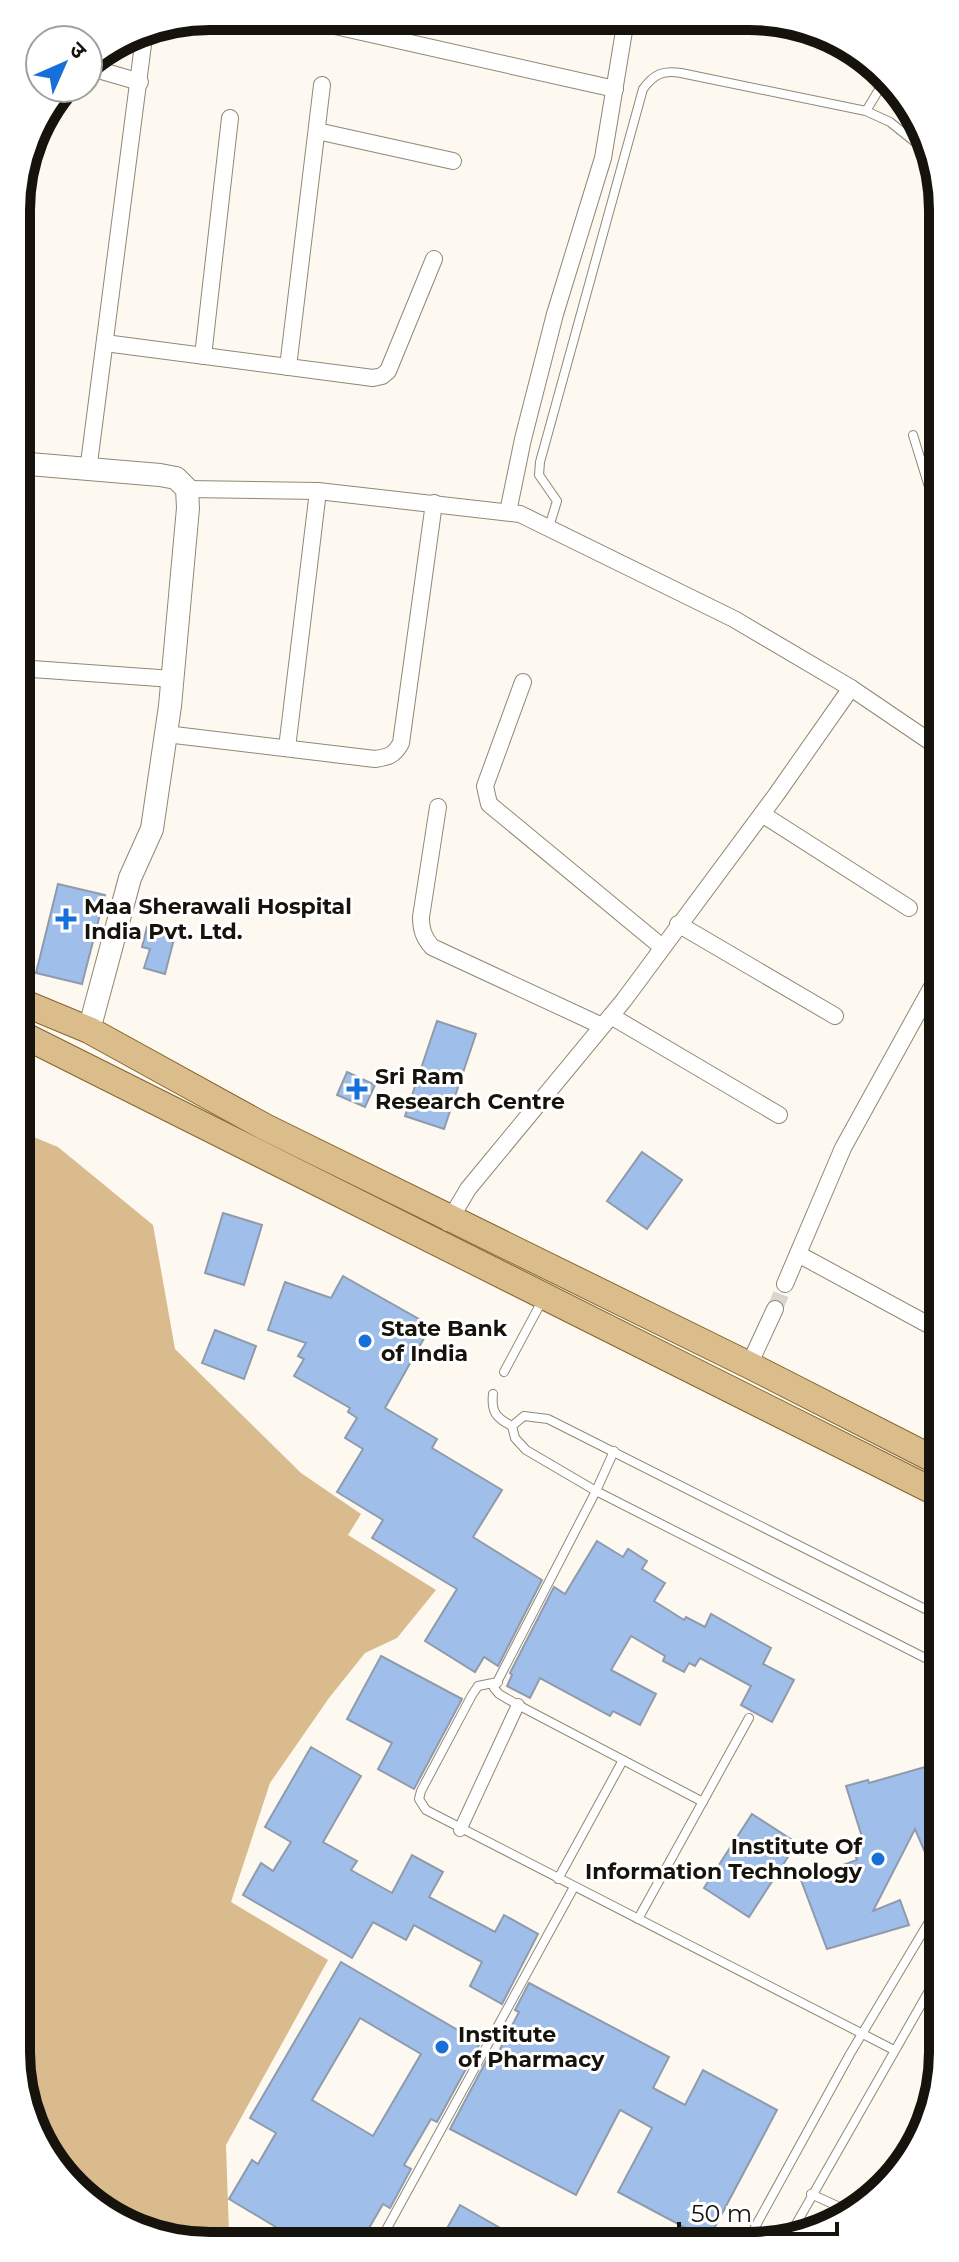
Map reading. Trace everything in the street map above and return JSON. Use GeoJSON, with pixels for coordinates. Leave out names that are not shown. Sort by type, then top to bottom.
{"type":"FeatureCollection","features":[{"type":"Feature","properties":{"kind":"main road"},"geometry":{"type":"LineString","coordinates":[[30,1006],[89,1030],[265,1127],[929,1457]]}},
{"type":"Feature","properties":{"kind":"main road"},"geometry":{"type":"LineString","coordinates":[[30,1038],[929,1489]]}},
{"type":"Feature","properties":{"kind":"street"},"geometry":{"type":"LineString","coordinates":[[353,30],[615,89]]}},
{"type":"Feature","properties":{"kind":"street"},"geometry":{"type":"LineString","coordinates":[[508,512],[555,314],[603,158],[624,30]]}},
{"type":"Feature","properties":{"kind":"street"},"geometry":{"type":"LineString","coordinates":[[88,471],[144,43]]}},
{"type":"Feature","properties":{"kind":"street"},"geometry":{"type":"LineString","coordinates":[[104,72],[140,82]]}},
{"type":"Feature","properties":{"kind":"street"},"geometry":{"type":"LineString","coordinates":[[288,367],[322,85]]}},
{"type":"Feature","properties":{"kind":"street"},"geometry":{"type":"LineString","coordinates":[[203,356],[230,118]]}},
{"type":"Feature","properties":{"kind":"street"},"geometry":{"type":"LineString","coordinates":[[317,131],[453,161]]}},
{"type":"Feature","properties":{"kind":"street"},"geometry":{"type":"LineString","coordinates":[[105,343],[373,378],[382,376],[388,371],[434,259]]}},
{"type":"Feature","properties":{"kind":"street"},"geometry":{"type":"LineString","coordinates":[[30,465],[160,475],[176,478],[187,489],[173,679],[152,829],[130,878],[89,1030]]}},
{"type":"Feature","properties":{"kind":"street"},"geometry":{"type":"LineString","coordinates":[[187,489],[318,491],[520,514],[734,619],[851,688],[929,741]]}},
{"type":"Feature","properties":{"kind":"street"},"geometry":{"type":"LineString","coordinates":[[287,748],[318,491]]}},
{"type":"Feature","properties":{"kind":"street"},"geometry":{"type":"LineString","coordinates":[[166,734],[375,759],[388,758],[396,753],[401,743],[434,503]]}},
{"type":"Feature","properties":{"kind":"street"},"geometry":{"type":"LineString","coordinates":[[30,669],[173,679]]}},
{"type":"Feature","properties":{"kind":"street"},"geometry":{"type":"LineString","coordinates":[[523,682],[485,786],[489,804],[662,947]]}},
{"type":"Feature","properties":{"kind":"street"},"geometry":{"type":"LineString","coordinates":[[435,1243],[468,1189],[607,1021],[762,814],[851,688]]}},
{"type":"Feature","properties":{"kind":"street"},"geometry":{"type":"LineString","coordinates":[[438,807],[421,917],[421,930],[432,947],[607,1021],[779,1115]]}},
{"type":"Feature","properties":{"kind":"street"},"geometry":{"type":"LineString","coordinates":[[762,814],[909,908]]}},
{"type":"Feature","properties":{"kind":"street"},"geometry":{"type":"LineString","coordinates":[[678,924],[835,1016]]}},
{"type":"Feature","properties":{"kind":"street"},"geometry":{"type":"LineString","coordinates":[[785,1284],[843,1148],[929,997]]}},
{"type":"Feature","properties":{"kind":"street"},"geometry":{"type":"LineString","coordinates":[[798,1254],[929,1325]]}},
{"type":"Feature","properties":{"kind":"street"},"geometry":{"type":"LineString","coordinates":[[749,1365],[775,1309]]}},
{"type":"Feature","properties":{"kind":"street"},"geometry":{"type":"LineString","coordinates":[[460,1830],[518,1705]]}},
{"type":"Feature","properties":{"kind":"lane"},"geometry":{"type":"LineString","coordinates":[[549,527],[557,501],[539,475],[540,462],[643,89],[652,77],[666,71],[681,73],[866,111],[890,122],[916,143]]}},
{"type":"Feature","properties":{"kind":"lane"},"geometry":{"type":"LineString","coordinates":[[866,111],[880,88]]}},
{"type":"Feature","properties":{"kind":"lane"},"geometry":{"type":"LineString","coordinates":[[913,435],[929,487]]}},
{"type":"Feature","properties":{"kind":"lane"},"geometry":{"type":"LineString","coordinates":[[504,1372],[545,1297]]}},
{"type":"Feature","properties":{"kind":"lane"},"geometry":{"type":"LineString","coordinates":[[493,1394],[492,1408],[498,1419],[512,1426],[515,1438],[526,1450],[596,1491],[929,1660]]}},
{"type":"Feature","properties":{"kind":"lane"},"geometry":{"type":"LineString","coordinates":[[512,1426],[524,1416],[537,1416],[614,1451],[929,1611]]}},
{"type":"Feature","properties":{"kind":"lane"},"geometry":{"type":"LineString","coordinates":[[614,1451],[494,1688],[518,1705],[703,1802]]}},
{"type":"Feature","properties":{"kind":"lane"},"geometry":{"type":"LineString","coordinates":[[498,1682],[478,1686],[419,1799],[426,1810],[894,2050]]}},
{"type":"Feature","properties":{"kind":"lane"},"geometry":{"type":"LineString","coordinates":[[638,1919],[749,1718]]}},
{"type":"Feature","properties":{"kind":"lane"},"geometry":{"type":"LineString","coordinates":[[558,1879],[623,1760]]}},
{"type":"Feature","properties":{"kind":"lane"},"geometry":{"type":"LineString","coordinates":[[385,2232],[574,1887]]}},
{"type":"Feature","properties":{"kind":"lane"},"geometry":{"type":"LineString","coordinates":[[753,2232],[862,2033],[929,1922]]}},
{"type":"Feature","properties":{"kind":"lane"},"geometry":{"type":"LineString","coordinates":[[794,2226],[929,1990]]}},
{"type":"Feature","properties":{"kind":"lane"},"geometry":{"type":"LineString","coordinates":[[811,2194],[840,2207]]}},
{"type":"Feature","properties":{"kind":"shaded area"},"geometry":{"type":"Polygon","coordinates":[[[30,1136],[58,1147],[153,1225],[175,1349],[301,1473],[361,1514],[348,1535],[436,1590],[397,1638],[365,1653],[329,1698],[270,1783],[231,1902],[328,1960],[226,2145],[229,2232],[175,2229],[130,2213],[91,2187],[67,2162],[54,2142],[36,2099],[30,2052],[30,1136]]]}},
{"type":"Feature","properties":{"kind":"building"},"geometry":{"type":"Polygon","coordinates":[[[58,884],[105,895],[82,984],[36,973],[58,884]]]}},
{"type":"Feature","properties":{"kind":"building"},"geometry":{"type":"Polygon","coordinates":[[[147,927],[175,935],[165,974],[144,968],[150,949],[142,947],[147,927]]]}},
{"type":"Feature","properties":{"kind":"building"},"geometry":{"type":"Polygon","coordinates":[[[437,1021],[476,1034],[444,1129],[405,1116],[437,1021]]]}},
{"type":"Feature","properties":{"kind":"building"},"geometry":{"type":"Polygon","coordinates":[[[347,1072],[375,1085],[365,1107],[337,1095],[347,1072]]]}},
{"type":"Feature","properties":{"kind":"building"},"geometry":{"type":"Polygon","coordinates":[[[642,1152],[682,1180],[647,1229],[607,1201],[642,1152]]]}},
{"type":"Feature","properties":{"kind":"building"},"geometry":{"type":"Polygon","coordinates":[[[223,1213],[262,1225],[244,1285],[205,1273],[223,1213]]]}},
{"type":"Feature","properties":{"kind":"building"},"geometry":{"type":"Polygon","coordinates":[[[343,1276],[431,1326],[385,1408],[437,1439],[432,1448],[502,1490],[473,1537],[542,1580],[498,1666],[484,1657],[475,1672],[425,1641],[457,1589],[372,1538],[383,1520],[337,1492],[363,1449],[345,1438],[357,1418],[348,1412],[350,1408],[294,1376],[304,1359],[298,1356],[306,1343],[268,1330],[285,1282],[331,1298],[343,1276]]]}},
{"type":"Feature","properties":{"kind":"building"},"geometry":{"type":"Polygon","coordinates":[[[215,1330],[256,1346],[244,1379],[202,1363],[215,1330]]]}},
{"type":"Feature","properties":{"kind":"building"},"geometry":{"type":"Polygon","coordinates":[[[597,1541],[623,1557],[628,1549],[647,1561],[642,1569],[665,1583],[654,1601],[684,1620],[686,1617],[705,1627],[711,1614],[771,1648],[763,1664],[794,1680],[772,1722],[741,1705],[751,1686],[700,1658],[695,1666],[689,1663],[684,1672],[663,1661],[665,1656],[631,1636],[611,1670],[656,1694],[640,1725],[613,1711],[610,1716],[540,1678],[530,1698],[507,1686],[510,1673],[554,1587],[565,1594],[597,1541]]]}},
{"type":"Feature","properties":{"kind":"building"},"geometry":{"type":"Polygon","coordinates":[[[381,1656],[462,1699],[414,1789],[378,1769],[392,1743],[347,1719],[381,1656]]]}},
{"type":"Feature","properties":{"kind":"building"},"geometry":{"type":"Polygon","coordinates":[[[311,1747],[361,1776],[323,1842],[357,1861],[351,1870],[392,1893],[412,1855],[443,1872],[429,1897],[495,1932],[504,1915],[538,1934],[502,2004],[470,1986],[482,1962],[414,1925],[406,1940],[373,1922],[352,1958],[243,1895],[261,1863],[273,1871],[291,1842],[265,1827],[311,1747]]]}},
{"type":"Feature","properties":{"kind":"building","name":"Institute Of Information Technology"},"geometry":{"type":"Polygon","coordinates":[[[925,1767],[929,1782],[929,1856],[915,1829],[873,1911],[900,1900],[909,1925],[827,1949],[801,1880],[857,1860],[850,1842],[862,1837],[846,1786],[868,1780],[869,1783],[925,1767]]]}},
{"type":"Feature","properties":{"kind":"building"},"geometry":{"type":"Polygon","coordinates":[[[752,1814],[797,1843],[749,1917],[704,1888],[752,1814]]]}},
{"type":"Feature","properties":{"kind":"building"},"geometry":{"type":"Polygon","coordinates":[[[341,1962],[480,2043],[437,2122],[431,2119],[404,2165],[411,2169],[390,2208],[383,2204],[367,2232],[284,2232],[229,2199],[252,2160],[258,2164],[276,2133],[250,2118],[341,1962]],[[360,2018],[312,2100],[373,2136],[421,2054],[360,2018]]]}},
{"type":"Feature","properties":{"kind":"building"},"geometry":{"type":"Polygon","coordinates":[[[529,1983],[669,2057],[653,2088],[685,2105],[703,2070],[777,2110],[712,2232],[693,2232],[618,2192],[652,2128],[620,2110],[576,2195],[450,2129],[492,2050],[498,2053],[519,2012],[515,2010],[529,1983]]]}},
{"type":"Feature","properties":{"kind":"building"},"geometry":{"type":"Polygon","coordinates":[[[460,2205],[507,2232],[445,2232],[460,2205]]]}},
{"type":"Feature","properties":{"kind":"tunnel"},"geometry":{"type":"LineString","coordinates":[[775,1309],[785,1284]]}},
{"type":"Feature","properties":{"kind":"place","name":"Maa Sherawali Hospital India Pvt. Ltd."},"geometry":{"type":"Point","coordinates":[66,919]}},
{"type":"Feature","properties":{"kind":"place","name":"Sri Ram Research Centre"},"geometry":{"type":"Point","coordinates":[357,1089]}},
{"type":"Feature","properties":{"kind":"place","name":"State Bank of India"},"geometry":{"type":"Point","coordinates":[365,1341]}},
{"type":"Feature","properties":{"kind":"place","name":"Institute Of Information Technology"},"geometry":{"type":"Point","coordinates":[878,1859]}},
{"type":"Feature","properties":{"kind":"place","name":"Institute of Pharmacy"},"geometry":{"type":"Point","coordinates":[442,2047]}}]}
